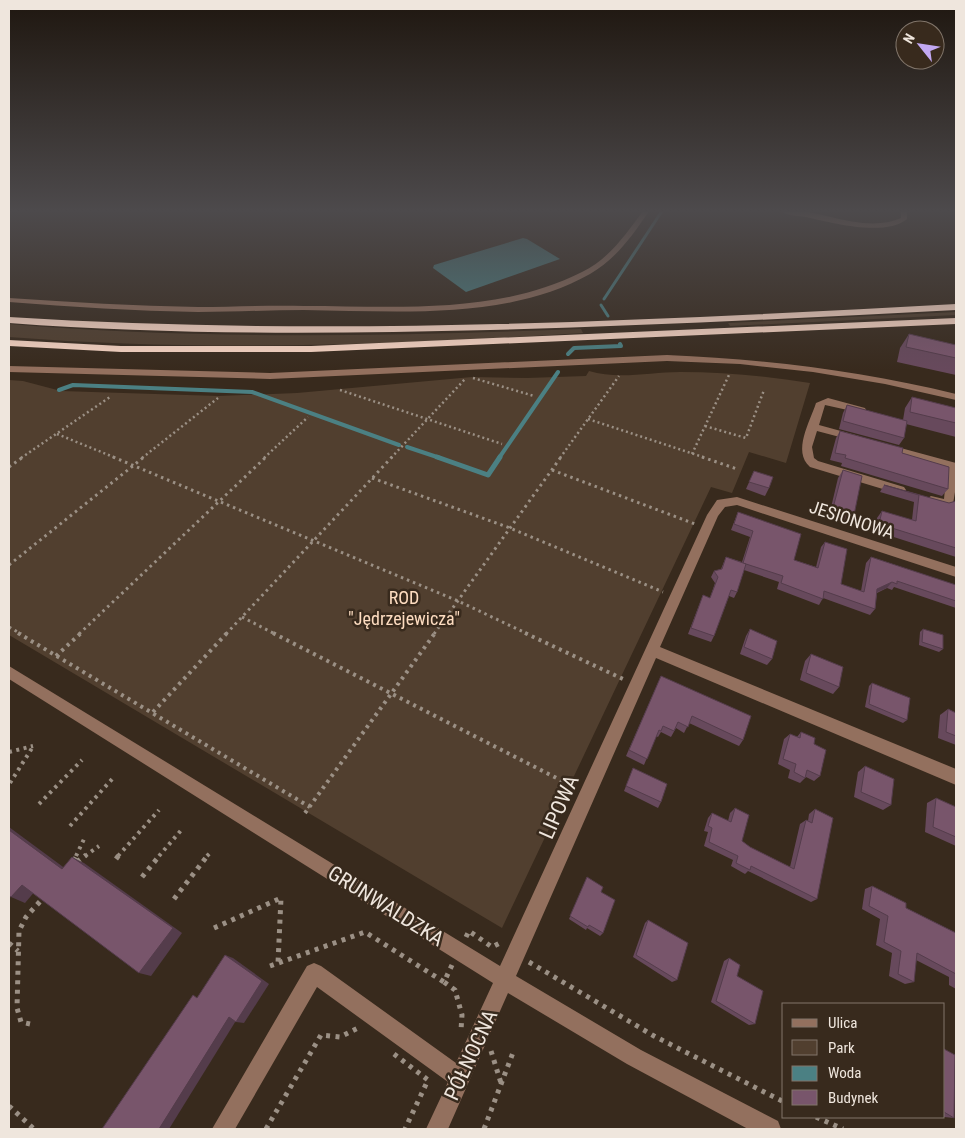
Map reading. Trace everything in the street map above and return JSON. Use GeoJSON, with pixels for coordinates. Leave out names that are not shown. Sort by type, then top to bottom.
{"type":"FeatureCollection","features":[{"type":"Feature","properties":{"kind":"highway"},"geometry":{"type":"LineString","coordinates":[[9,320],[210,330],[389,330],[776,317],[956,307]]}},
{"type":"Feature","properties":{"kind":"highway"},"geometry":{"type":"LineString","coordinates":[[9,343],[121,349],[311,349],[956,321]]}},
{"type":"Feature","properties":{"kind":"street"},"geometry":{"type":"LineString","coordinates":[[9,300],[184,310],[419,308],[483,303],[548,288],[587,272],[599,264]]}},
{"type":"Feature","properties":{"kind":"street"},"geometry":{"type":"LineString","coordinates":[[9,369],[270,376],[686,358],[766,363],[822,370],[889,381],[956,397]]}},
{"type":"Feature","properties":{"kind":"street"},"geometry":{"type":"LineString","coordinates":[[813,427],[954,466],[949,500],[944,504],[814,464],[808,460],[805,453],[813,427],[821,403],[828,401],[875,414]]}},
{"type":"Feature","properties":{"kind":"street","name":"JESIONOWA"},"geometry":{"type":"LineString","coordinates":[[737,501],[956,572]]}},
{"type":"Feature","properties":{"kind":"street","name":"LIPOWA"},"geometry":{"type":"LineString","coordinates":[[505,980],[713,515],[721,503],[737,501]]}},
{"type":"Feature","properties":{"kind":"street"},"geometry":{"type":"LineString","coordinates":[[652,650],[956,777]]}},
{"type":"Feature","properties":{"kind":"street","name":"GRUNWALDZKA"},"geometry":{"type":"LineString","coordinates":[[9,672],[505,980],[634,1057],[770,1129]]}},
{"type":"Feature","properties":{"kind":"street"},"geometry":{"type":"LineString","coordinates":[[223,1129],[314,973],[460,1078]]}},
{"type":"Feature","properties":{"kind":"street","name":"PÓŁNOCNA"},"geometry":{"type":"LineString","coordinates":[[437,1129],[505,980]]}},
{"type":"Feature","properties":{"kind":"path"},"geometry":{"type":"LineString","coordinates":[[692,454],[729,375]]}},
{"type":"Feature","properties":{"kind":"path"},"geometry":{"type":"LineString","coordinates":[[306,813],[620,376]]}},
{"type":"Feature","properties":{"kind":"path"},"geometry":{"type":"LineString","coordinates":[[152,712],[466,378],[534,396]]}},
{"type":"Feature","properties":{"kind":"path"},"geometry":{"type":"LineString","coordinates":[[340,390],[502,444]]}},
{"type":"Feature","properties":{"kind":"path"},"geometry":{"type":"LineString","coordinates":[[705,426],[746,438],[764,390]]}},
{"type":"Feature","properties":{"kind":"path"},"geometry":{"type":"LineString","coordinates":[[9,467],[110,397]]}},
{"type":"Feature","properties":{"kind":"path"},"geometry":{"type":"LineString","coordinates":[[9,565],[218,398]]}},
{"type":"Feature","properties":{"kind":"path"},"geometry":{"type":"LineString","coordinates":[[56,656],[308,417]]}},
{"type":"Feature","properties":{"kind":"path"},"geometry":{"type":"LineString","coordinates":[[588,419],[737,469]]}},
{"type":"Feature","properties":{"kind":"path"},"geometry":{"type":"LineString","coordinates":[[56,434],[458,601],[620,678]]}},
{"type":"Feature","properties":{"kind":"path"},"geometry":{"type":"LineString","coordinates":[[552,470],[694,524]]}},
{"type":"Feature","properties":{"kind":"path"},"geometry":{"type":"LineString","coordinates":[[372,478],[510,528],[662,592]]}},
{"type":"Feature","properties":{"kind":"path"},"geometry":{"type":"LineString","coordinates":[[242,617],[570,786]]}},
{"type":"Feature","properties":{"kind":"path"},"geometry":{"type":"LineString","coordinates":[[9,627],[310,807]]}},
{"type":"Feature","properties":{"kind":"path"},"geometry":{"type":"LineString","coordinates":[[9,752],[34,745],[10,783]]}},
{"type":"Feature","properties":{"kind":"path"},"geometry":{"type":"LineString","coordinates":[[38,804],[82,760]]}},
{"type":"Feature","properties":{"kind":"path"},"geometry":{"type":"LineString","coordinates":[[70,826],[113,778]]}},
{"type":"Feature","properties":{"kind":"path"},"geometry":{"type":"LineString","coordinates":[[116,859],[159,810]]}},
{"type":"Feature","properties":{"kind":"path"},"geometry":{"type":"LineString","coordinates":[[142,877],[183,828]]}},
{"type":"Feature","properties":{"kind":"path"},"geometry":{"type":"LineString","coordinates":[[85,837],[71,866],[99,846]]}},
{"type":"Feature","properties":{"kind":"path"},"geometry":{"type":"LineString","coordinates":[[174,899],[210,853]]}},
{"type":"Feature","properties":{"kind":"path"},"geometry":{"type":"LineString","coordinates":[[30,1024],[21,1022],[16,1008],[19,931],[26,917],[45,895]]}},
{"type":"Feature","properties":{"kind":"path"},"geometry":{"type":"LineString","coordinates":[[214,928],[281,898],[278,963]]}},
{"type":"Feature","properties":{"kind":"path"},"geometry":{"type":"LineString","coordinates":[[270,966],[365,932],[444,982]]}},
{"type":"Feature","properties":{"kind":"path"},"geometry":{"type":"LineString","coordinates":[[9,943],[18,951]]}},
{"type":"Feature","properties":{"kind":"path"},"geometry":{"type":"LineString","coordinates":[[350,1022],[365,1034]]}},
{"type":"Feature","properties":{"kind":"path"},"geometry":{"type":"LineString","coordinates":[[266,1129],[320,1034],[332,1038],[343,1038],[358,1028]]}},
{"type":"Feature","properties":{"kind":"path"},"geometry":{"type":"LineString","coordinates":[[484,1129],[514,1050]]}},
{"type":"Feature","properties":{"kind":"path"},"geometry":{"type":"LineString","coordinates":[[389,1051],[428,1080],[405,1129]]}},
{"type":"Feature","properties":{"kind":"path"},"geometry":{"type":"LineString","coordinates":[[9,1106],[34,1129]]}},
{"type":"Feature","properties":{"kind":"path"},"geometry":{"type":"LineString","coordinates":[[818,1118],[843,1129]]}},
{"type":"Feature","properties":{"kind":"green space"},"geometry":{"type":"Polygon","coordinates":[[[956,312],[956,315],[730,326],[728,323],[956,312]]]}},
{"type":"Feature","properties":{"kind":"green space"},"geometry":{"type":"Polygon","coordinates":[[[9,324],[152,333],[367,335],[581,329],[583,333],[440,341],[296,345],[152,344],[9,337],[9,324]]]}},
{"type":"Feature","properties":{"kind":"green space","name":"ROD \"Jędrzejewicza\""},"geometry":{"type":"Polygon","coordinates":[[[589,371],[611,375],[680,372],[713,373],[762,376],[810,383],[786,463],[749,452],[732,493],[711,487],[502,928],[9,635],[9,380],[23,381],[61,391],[218,396],[297,393],[472,377],[586,376],[589,371]]]}},
{"type":"Feature","properties":{"kind":"water"},"geometry":{"type":"Polygon","coordinates":[[[545,264],[466,292],[433,268],[434,265],[545,264]]]}},
{"type":"Feature","properties":{"kind":"building"},"geometry":{"type":"Polygon","coordinates":[[[909,334],[956,345],[956,358],[906,347],[909,334]]]}},
{"type":"Feature","properties":{"kind":"building"},"geometry":{"type":"Polygon","coordinates":[[[912,397],[956,408],[956,423],[910,412],[912,397]]]}},
{"type":"Feature","properties":{"kind":"building"},"geometry":{"type":"Polygon","coordinates":[[[847,405],[907,421],[904,438],[843,421],[847,405]]]}},
{"type":"Feature","properties":{"kind":"building"},"geometry":{"type":"Polygon","coordinates":[[[840,431],[903,448],[902,453],[949,467],[948,489],[845,458],[846,455],[835,453],[840,431]]]}},
{"type":"Feature","properties":{"kind":"building"},"geometry":{"type":"Polygon","coordinates":[[[843,470],[862,476],[854,515],[833,508],[843,470]]]}},
{"type":"Feature","properties":{"kind":"building"},"geometry":{"type":"Polygon","coordinates":[[[754,471],[773,477],[769,488],[749,482],[754,471]]]}},
{"type":"Feature","properties":{"kind":"building"},"geometry":{"type":"Polygon","coordinates":[[[884,485],[949,503],[956,501],[956,548],[879,524],[882,511],[916,521],[919,495],[884,485]]]}},
{"type":"Feature","properties":{"kind":"building"},"geometry":{"type":"Polygon","coordinates":[[[738,512],[801,534],[794,560],[818,568],[825,542],[847,549],[841,584],[864,592],[871,557],[956,585],[956,601],[897,581],[897,584],[892,582],[877,589],[875,609],[824,591],[823,599],[781,583],[783,576],[743,563],[753,531],[734,524],[738,512]]]}},
{"type":"Feature","properties":{"kind":"building"},"geometry":{"type":"Polygon","coordinates":[[[726,557],[746,564],[737,592],[731,590],[714,636],[691,628],[703,595],[710,598],[718,577],[714,571],[722,569],[726,557]]]}},
{"type":"Feature","properties":{"kind":"building"},"geometry":{"type":"Polygon","coordinates":[[[750,629],[777,641],[772,659],[744,647],[750,629]]]}},
{"type":"Feature","properties":{"kind":"building"},"geometry":{"type":"Polygon","coordinates":[[[923,629],[943,635],[943,649],[922,642],[923,629]]]}},
{"type":"Feature","properties":{"kind":"building"},"geometry":{"type":"Polygon","coordinates":[[[811,654],[843,667],[839,687],[806,673],[811,654]]]}},
{"type":"Feature","properties":{"kind":"building"},"geometry":{"type":"Polygon","coordinates":[[[661,676],[751,716],[743,740],[692,716],[688,727],[678,722],[674,731],[663,726],[661,731],[659,730],[647,759],[629,750],[661,676]]]}},
{"type":"Feature","properties":{"kind":"building"},"geometry":{"type":"Polygon","coordinates":[[[872,683],[910,698],[907,720],[869,704],[872,683]]]}},
{"type":"Feature","properties":{"kind":"building"},"geometry":{"type":"Polygon","coordinates":[[[948,709],[956,713],[956,736],[946,732],[948,709]]]}},
{"type":"Feature","properties":{"kind":"building"},"geometry":{"type":"Polygon","coordinates":[[[801,732],[815,738],[814,744],[826,750],[820,776],[807,770],[805,778],[794,772],[796,764],[783,759],[790,734],[800,738],[801,732]]]}},
{"type":"Feature","properties":{"kind":"building"},"geometry":{"type":"Polygon","coordinates":[[[865,766],[894,779],[891,805],[861,792],[865,766]]]}},
{"type":"Feature","properties":{"kind":"building"},"geometry":{"type":"Polygon","coordinates":[[[633,768],[667,784],[661,802],[626,786],[633,768]]]}},
{"type":"Feature","properties":{"kind":"building"},"geometry":{"type":"Polygon","coordinates":[[[936,798],[956,807],[956,837],[933,827],[936,798]]]}},
{"type":"Feature","properties":{"kind":"building"},"geometry":{"type":"Polygon","coordinates":[[[735,808],[749,815],[742,841],[794,869],[806,820],[812,823],[815,809],[833,818],[817,899],[751,866],[750,870],[736,863],[738,856],[709,842],[712,828],[708,826],[712,813],[731,822],[735,808]]]}},
{"type":"Feature","properties":{"kind":"building"},"geometry":{"type":"Polygon","coordinates":[[[9,830],[62,869],[72,857],[173,928],[139,973],[22,885],[11,897],[9,896],[9,830]]]}},
{"type":"Feature","properties":{"kind":"building"},"geometry":{"type":"Polygon","coordinates":[[[587,877],[603,887],[601,892],[615,900],[603,933],[589,925],[588,927],[570,916],[587,877]]]}},
{"type":"Feature","properties":{"kind":"building"},"geometry":{"type":"Polygon","coordinates":[[[872,886],[906,903],[906,908],[956,933],[956,974],[917,953],[914,982],[898,974],[901,951],[884,942],[888,916],[869,906],[872,886]]]}},
{"type":"Feature","properties":{"kind":"building"},"geometry":{"type":"Polygon","coordinates":[[[648,920],[688,943],[677,980],[636,955],[648,920]]]}},
{"type":"Feature","properties":{"kind":"building"},"geometry":{"type":"Polygon","coordinates":[[[225,955],[262,981],[236,1022],[229,1017],[159,1129],[102,1129],[193,995],[197,998],[225,955]]]}},
{"type":"Feature","properties":{"kind":"building"},"geometry":{"type":"Polygon","coordinates":[[[729,958],[740,965],[737,976],[763,991],[755,1024],[716,1001],[729,958]]]}},
{"type":"Feature","properties":{"kind":"building"},"geometry":{"type":"Polygon","coordinates":[[[945,1050],[955,1055],[954,1118],[945,1113],[945,1050]]]}},
{"type":"Feature","properties":{"kind":"waterway"},"geometry":{"type":"LineString","coordinates":[[604,299],[627,264]]}},
{"type":"Feature","properties":{"kind":"waterway"},"geometry":{"type":"LineString","coordinates":[[601,305],[608,316]]}},
{"type":"Feature","properties":{"kind":"waterway"},"geometry":{"type":"LineString","coordinates":[[568,354],[574,348],[621,346],[620,344]]}},
{"type":"Feature","properties":{"kind":"waterway"},"geometry":{"type":"LineString","coordinates":[[499,458],[558,372]]}},
{"type":"Feature","properties":{"kind":"waterway"},"geometry":{"type":"LineString","coordinates":[[59,390],[73,385],[252,392],[399,445]]}},
{"type":"Feature","properties":{"kind":"waterway"},"geometry":{"type":"LineString","coordinates":[[407,447],[437,457]]}},
{"type":"Feature","properties":{"kind":"waterway"},"geometry":{"type":"LineString","coordinates":[[437,457],[488,475],[500,457]]}}]}
